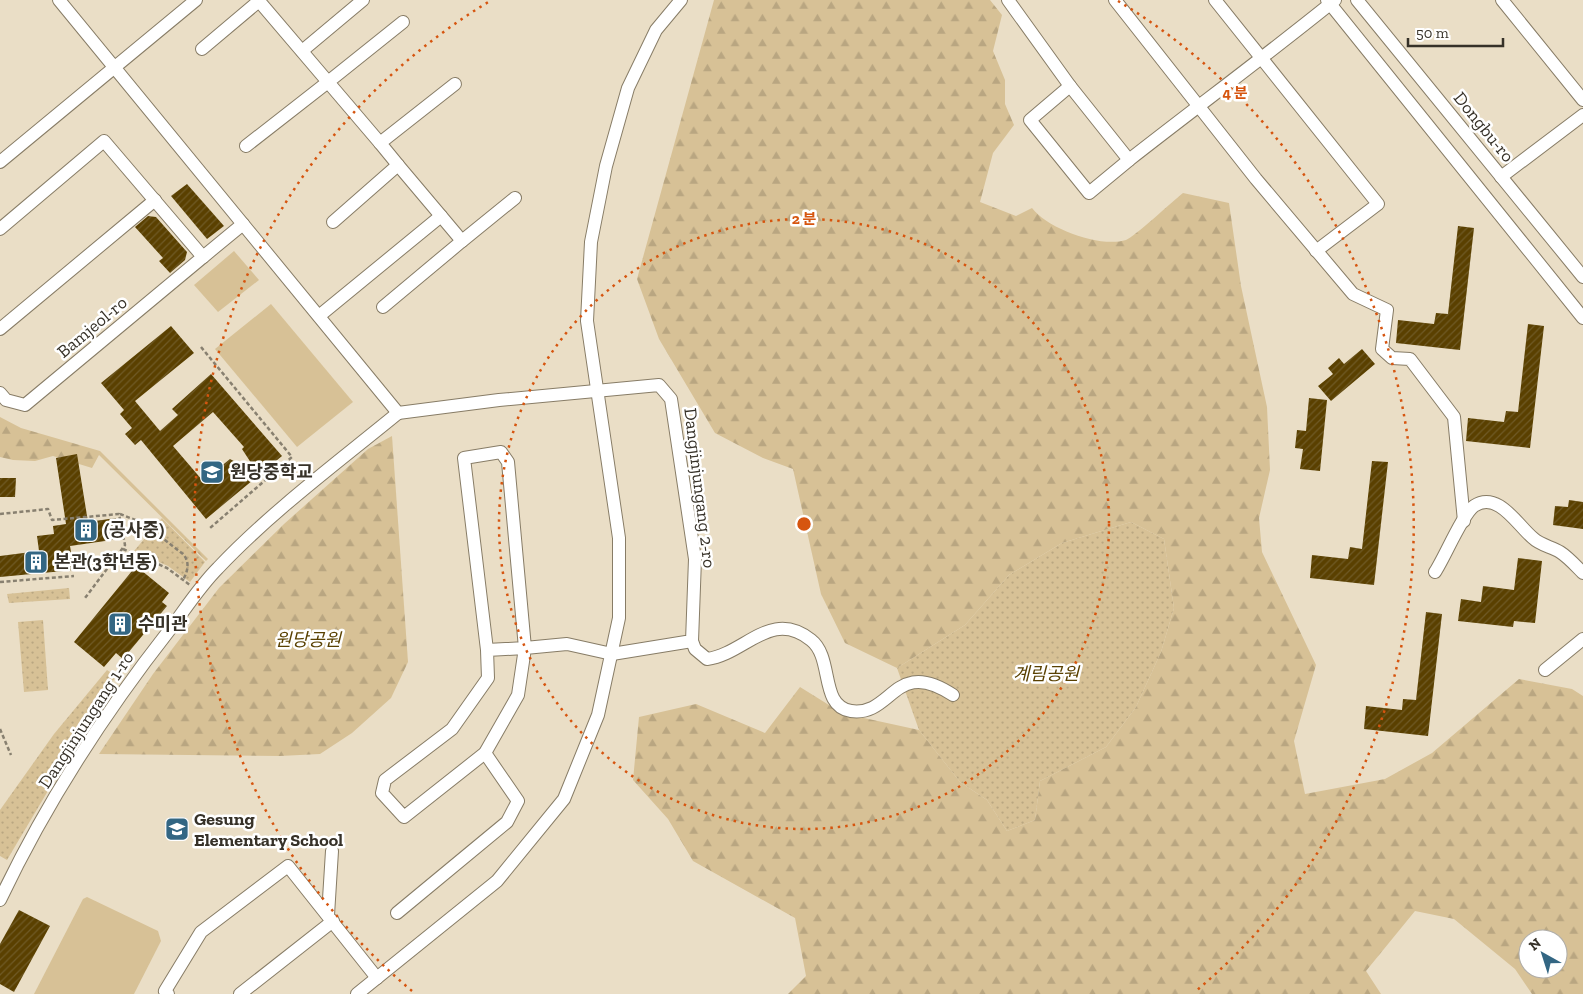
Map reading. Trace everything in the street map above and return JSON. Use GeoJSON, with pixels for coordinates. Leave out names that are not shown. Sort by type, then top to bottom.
{"type":"FeatureCollection","features":[{"type":"Feature","properties":{"kind":"street"},"geometry":{"type":"LineString","coordinates":[[59,0],[398,413],[499,400],[597,392]]}},
{"type":"Feature","properties":{"kind":"street"},"geometry":{"type":"LineString","coordinates":[[0,162],[196,0]]}},
{"type":"Feature","properties":{"kind":"street"},"geometry":{"type":"LineString","coordinates":[[202,48],[260,0],[462,242]]}},
{"type":"Feature","properties":{"kind":"street"},"geometry":{"type":"LineString","coordinates":[[302,51],[363,0]]}},
{"type":"Feature","properties":{"kind":"street"},"geometry":{"type":"LineString","coordinates":[[357,994],[497,881],[564,799],[598,715],[619,618],[619,538],[597,392],[588,311],[591,242],[606,166],[628,88],[656,30],[681,0]]}},
{"type":"Feature","properties":{"kind":"street"},"geometry":{"type":"LineString","coordinates":[[1008,0],[1070,86],[1129,160]]}},
{"type":"Feature","properties":{"kind":"street"},"geometry":{"type":"LineString","coordinates":[[1115,0],[1316,252],[1353,294],[1387,310],[1382,349],[1392,358],[1410,359],[1454,417],[1464,521]]}},
{"type":"Feature","properties":{"kind":"street"},"geometry":{"type":"LineString","coordinates":[[1215,0],[1378,204],[1316,252]]}},
{"type":"Feature","properties":{"kind":"street","name":"Dongbu-ro"},"geometry":{"type":"LineString","coordinates":[[1357,0],[1583,277]]}},
{"type":"Feature","properties":{"kind":"street"},"geometry":{"type":"LineString","coordinates":[[1502,0],[1583,100]]}},
{"type":"Feature","properties":{"kind":"street"},"geometry":{"type":"LineString","coordinates":[[1070,86],[1030,120],[1089,193],[1198,106],[1262,60],[1331,1],[1583,318]]}},
{"type":"Feature","properties":{"kind":"street"},"geometry":{"type":"LineString","coordinates":[[246,146],[403,22]]}},
{"type":"Feature","properties":{"kind":"street"},"geometry":{"type":"LineString","coordinates":[[380,144],[456,84]]}},
{"type":"Feature","properties":{"kind":"street"},"geometry":{"type":"LineString","coordinates":[[1501,176],[1583,115]]}},
{"type":"Feature","properties":{"kind":"street"},"geometry":{"type":"LineString","coordinates":[[0,229],[104,141],[203,258]]}},
{"type":"Feature","properties":{"kind":"street"},"geometry":{"type":"LineString","coordinates":[[333,222],[398,164]]}},
{"type":"Feature","properties":{"kind":"street"},"geometry":{"type":"LineString","coordinates":[[383,307],[515,198]]}},
{"type":"Feature","properties":{"kind":"street"},"geometry":{"type":"LineString","coordinates":[[0,329],[154,200]]}},
{"type":"Feature","properties":{"kind":"street"},"geometry":{"type":"LineString","coordinates":[[318,316],[441,216]]}},
{"type":"Feature","properties":{"kind":"street","name":"Bamjeol-ro"},"geometry":{"type":"LineString","coordinates":[[0,393],[6,400],[25,405],[243,224]]}},
{"type":"Feature","properties":{"kind":"street","name":"Dangjinjungang 2-ro"},"geometry":{"type":"LineString","coordinates":[[597,392],[659,385],[671,399],[695,559],[692,642]]}},
{"type":"Feature","properties":{"kind":"street","name":"Dangjinjungang 1-ro"},"geometry":{"type":"LineString","coordinates":[[0,900],[17,863],[79,755],[146,659],[217,569],[284,507],[398,413]]}},
{"type":"Feature","properties":{"kind":"street"},"geometry":{"type":"LineString","coordinates":[[501,452],[508,462],[526,648],[518,695],[485,753],[404,817],[382,792],[385,780],[452,729],[488,678],[487,650],[464,458],[501,452]]}},
{"type":"Feature","properties":{"kind":"street"},"geometry":{"type":"LineString","coordinates":[[1435,572],[1464,521],[1474,507],[1484,502],[1494,503],[1520,523],[1533,539],[1562,553],[1583,572]]}},
{"type":"Feature","properties":{"kind":"street"},"geometry":{"type":"LineString","coordinates":[[487,650],[567,644],[612,654],[692,642],[695,649],[707,659],[720,658],[768,630],[793,630],[814,642],[823,654],[827,682],[837,704],[849,711],[873,708],[894,690],[914,682],[927,681],[953,695]]}},
{"type":"Feature","properties":{"kind":"street"},"geometry":{"type":"LineString","coordinates":[[1544,670],[1583,639]]}},
{"type":"Feature","properties":{"kind":"street"},"geometry":{"type":"LineString","coordinates":[[397,913],[508,822],[518,801],[485,753]]}},
{"type":"Feature","properties":{"kind":"street"},"geometry":{"type":"LineString","coordinates":[[240,994],[331,918],[332,851]]}},
{"type":"Feature","properties":{"kind":"street"},"geometry":{"type":"LineString","coordinates":[[168,994],[165,991],[201,932],[288,866],[377,978]]}},
{"type":"Feature","properties":{"kind":"path"},"geometry":{"type":"LineString","coordinates":[[201,347],[292,457],[210,528]]}},
{"type":"Feature","properties":{"kind":"path"},"geometry":{"type":"LineString","coordinates":[[0,514],[48,509],[52,520],[119,514],[142,523],[183,554],[186,558],[188,570],[183,580]]}},
{"type":"Feature","properties":{"kind":"path"},"geometry":{"type":"LineString","coordinates":[[85,598],[125,545],[119,514]]}},
{"type":"Feature","properties":{"kind":"path"},"geometry":{"type":"LineString","coordinates":[[123,549],[167,568],[192,586]]}},
{"type":"Feature","properties":{"kind":"path"},"geometry":{"type":"LineString","coordinates":[[0,582],[74,576]]}},
{"type":"Feature","properties":{"kind":"path"},"geometry":{"type":"LineString","coordinates":[[0,729],[11,755]]}},
{"type":"Feature","properties":{"kind":"green space"},"geometry":{"type":"Polygon","coordinates":[[[714,0],[990,0],[1002,15],[993,51],[1005,80],[1005,104],[1014,125],[993,153],[980,202],[1016,216],[1032,208],[1050,223],[1075,235],[1089,239],[1115,242],[1126,240],[1183,193],[1229,203],[1241,286],[1267,407],[1270,470],[1259,518],[1262,552],[1316,665],[1294,741],[1305,794],[1385,779],[1432,753],[1519,679],[1572,689],[1583,696],[1583,994],[1532,994],[1522,979],[1568,979],[1568,929],[1518,929],[1518,973],[1454,919],[1415,911],[1366,971],[1381,994],[788,994],[806,976],[795,918],[693,861],[668,819],[633,780],[639,717],[696,704],[765,733],[800,687],[837,710],[919,730],[960,782],[987,800],[1007,831],[1035,820],[1040,781],[1106,747],[1136,707],[1161,652],[1174,608],[1164,539],[1131,522],[1062,543],[1009,575],[965,625],[897,668],[845,643],[821,594],[793,469],[763,458],[715,433],[659,339],[637,279],[714,0]]]}},
{"type":"Feature","properties":{"kind":"green space"},"geometry":{"type":"Polygon","coordinates":[[[234,251],[259,280],[218,312],[194,285],[234,251]]]}},
{"type":"Feature","properties":{"kind":"green space"},"geometry":{"type":"Polygon","coordinates":[[[271,304],[353,402],[297,447],[215,349],[271,304]]]}},
{"type":"Feature","properties":{"kind":"green space"},"geometry":{"type":"Polygon","coordinates":[[[0,417],[21,428],[100,451],[208,559],[206,561],[99,455],[92,468],[53,456],[35,461],[13,460],[0,457],[0,417]]]}},
{"type":"Feature","properties":{"kind":"green space","name":"원당공원"},"geometry":{"type":"Polygon","coordinates":[[[392,436],[408,662],[391,698],[352,733],[320,754],[280,756],[99,754],[153,674],[219,588],[284,524],[368,449],[392,436]]]}},
{"type":"Feature","properties":{"kind":"green space"},"geometry":{"type":"Polygon","coordinates":[[[162,518],[205,562],[190,582],[168,566],[134,551],[162,518]]]}},
{"type":"Feature","properties":{"kind":"green space","name":"계림공원"},"geometry":{"type":"Polygon","coordinates":[[[1131,522],[1164,539],[1174,608],[1161,652],[1136,707],[1106,747],[1040,781],[1035,820],[1007,831],[987,800],[960,782],[919,730],[897,668],[965,625],[1009,575],[1062,543],[1131,522]]]}},
{"type":"Feature","properties":{"kind":"green space"},"geometry":{"type":"Polygon","coordinates":[[[69,588],[70,599],[9,603],[7,594],[69,588]]]}},
{"type":"Feature","properties":{"kind":"green space"},"geometry":{"type":"Polygon","coordinates":[[[43,620],[48,690],[24,692],[18,622],[43,620]]]}},
{"type":"Feature","properties":{"kind":"green space"},"geometry":{"type":"Polygon","coordinates":[[[107,670],[116,676],[7,860],[0,856],[0,810],[54,734],[107,670]]]}},
{"type":"Feature","properties":{"kind":"green space"},"geometry":{"type":"Polygon","coordinates":[[[87,897],[158,931],[161,941],[134,994],[34,994],[83,899],[87,897]]]}},
{"type":"Feature","properties":{"kind":"building"},"geometry":{"type":"Polygon","coordinates":[[[187,184],[224,226],[207,239],[171,196],[187,184]]]}},
{"type":"Feature","properties":{"kind":"building"},"geometry":{"type":"Polygon","coordinates":[[[148,216],[156,217],[187,252],[185,260],[170,273],[159,261],[163,258],[135,227],[148,216]]]}},
{"type":"Feature","properties":{"kind":"building"},"geometry":{"type":"Polygon","coordinates":[[[1458,226],[1474,228],[1460,350],[1396,343],[1398,320],[1434,324],[1436,313],[1448,314],[1458,226]]]}},
{"type":"Feature","properties":{"kind":"building"},"geometry":{"type":"Polygon","coordinates":[[[1528,324],[1544,326],[1530,448],[1466,441],[1468,418],[1504,422],[1506,411],[1518,412],[1528,324]]]}},
{"type":"Feature","properties":{"kind":"building"},"geometry":{"type":"Polygon","coordinates":[[[171,326],[194,353],[135,401],[160,431],[178,415],[172,409],[211,374],[282,456],[206,519],[141,440],[135,445],[125,434],[132,428],[120,414],[124,410],[101,383],[171,326]],[[213,412],[173,446],[203,481],[230,459],[259,475],[242,449],[244,447],[213,412]]]}},
{"type":"Feature","properties":{"kind":"building"},"geometry":{"type":"Polygon","coordinates":[[[1362,349],[1375,364],[1331,401],[1318,386],[1333,374],[1328,368],[1339,358],[1344,364],[1362,349]]]}},
{"type":"Feature","properties":{"kind":"building"},"geometry":{"type":"Polygon","coordinates":[[[1309,398],[1327,400],[1320,471],[1300,469],[1303,449],[1295,448],[1297,430],[1306,431],[1309,398]]]}},
{"type":"Feature","properties":{"kind":"building"},"geometry":{"type":"Polygon","coordinates":[[[77,454],[88,522],[116,518],[119,539],[70,546],[74,570],[0,577],[0,556],[39,551],[37,536],[54,534],[53,526],[66,524],[56,458],[77,454]]]}},
{"type":"Feature","properties":{"kind":"building"},"geometry":{"type":"Polygon","coordinates":[[[1372,461],[1388,462],[1374,585],[1310,578],[1312,555],[1348,559],[1350,547],[1362,549],[1372,461]]]}},
{"type":"Feature","properties":{"kind":"building"},"geometry":{"type":"Polygon","coordinates":[[[0,478],[16,478],[15,497],[0,497],[0,478]]]}},
{"type":"Feature","properties":{"kind":"building"},"geometry":{"type":"Polygon","coordinates":[[[1569,500],[1583,502],[1583,529],[1553,525],[1555,506],[1568,507],[1569,500]]]}},
{"type":"Feature","properties":{"kind":"building"},"geometry":{"type":"Polygon","coordinates":[[[1518,558],[1542,561],[1535,623],[1514,621],[1513,627],[1458,621],[1461,599],[1481,602],[1483,586],[1514,590],[1518,558]]]}},
{"type":"Feature","properties":{"kind":"building","name":"수미관"},"geometry":{"type":"Polygon","coordinates":[[[136,566],[169,593],[162,602],[167,606],[123,659],[116,653],[104,667],[74,642],[136,566]]]}},
{"type":"Feature","properties":{"kind":"building"},"geometry":{"type":"Polygon","coordinates":[[[1426,612],[1442,614],[1428,736],[1364,729],[1366,706],[1402,710],[1403,699],[1416,700],[1426,612]]]}},
{"type":"Feature","properties":{"kind":"building"},"geometry":{"type":"Polygon","coordinates":[[[19,910],[50,926],[14,992],[0,984],[0,944],[19,910]]]}},
{"type":"Feature","properties":{"kind":"place","name":"원당중학교"},"geometry":{"type":"Point","coordinates":[212,472]}},
{"type":"Feature","properties":{"kind":"place","name":"(공사중)"},"geometry":{"type":"Point","coordinates":[86,530]}},
{"type":"Feature","properties":{"kind":"place","name":"본관(3학년동)"},"geometry":{"type":"Point","coordinates":[36,562]}},
{"type":"Feature","properties":{"kind":"place","name":"수미관"},"geometry":{"type":"Point","coordinates":[120,624]}},
{"type":"Feature","properties":{"kind":"place","name":"Gesung Elementary School"},"geometry":{"type":"Point","coordinates":[177,829]}}]}
